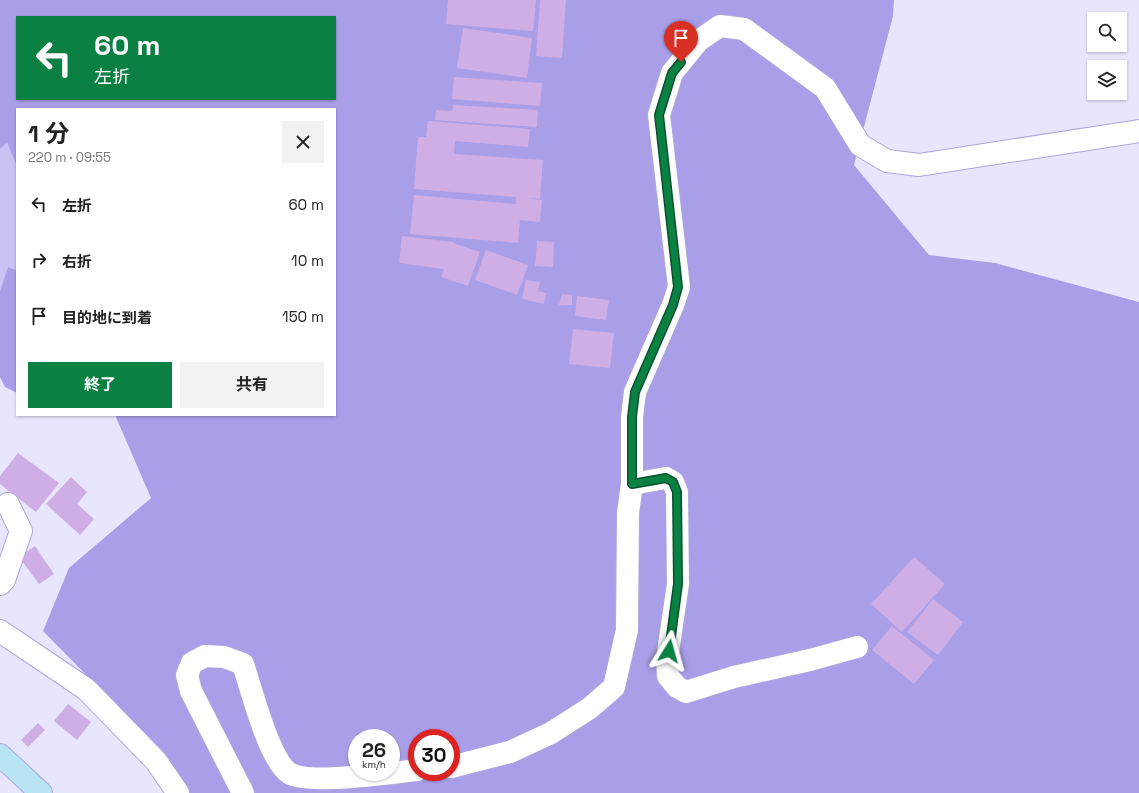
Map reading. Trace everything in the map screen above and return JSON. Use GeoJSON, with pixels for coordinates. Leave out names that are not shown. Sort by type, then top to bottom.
{"type":"FeatureCollection","features":[{"type":"Feature","properties":{"kind":"street"},"geometry":{"type":"LineString","coordinates":[[460,765],[510,752],[551,733],[590,708],[614,687],[627,630],[628,513],[632,484],[632,417],[635,392],[673,305],[678,287],[659,115],[672,73],[698,41],[720,26],[744,29],[825,88],[860,145],[887,161],[919,165],[1139,131]]}},
{"type":"Feature","properties":{"kind":"street"},"geometry":{"type":"LineString","coordinates":[[632,484],[666,478],[673,482],[677,492],[678,584],[667,659],[668,676],[678,688],[686,692],[734,677],[810,660],[857,646]]}},
{"type":"Feature","properties":{"kind":"street"},"geometry":{"type":"LineString","coordinates":[[0,584],[4,580],[21,531],[8,504]]}},
{"type":"Feature","properties":{"kind":"street"},"geometry":{"type":"LineString","coordinates":[[0,631],[86,689],[156,761],[178,793]]}},
{"type":"Feature","properties":{"kind":"street"},"geometry":{"type":"LineString","coordinates":[[242,793],[191,691],[187,675],[192,663],[204,656],[224,656],[243,664],[265,732],[277,758],[289,773],[314,779],[408,771]]}},
{"type":"Feature","properties":{"kind":"street"},"geometry":{"type":"LineString","coordinates":[[0,755],[41,793]]}},
{"type":"Feature","properties":{"kind":"shaded area"},"geometry":{"type":"Polygon","coordinates":[[[0,0],[894,0],[893,16],[854,165],[929,255],[995,263],[1139,302],[1139,793],[189,793],[168,758],[43,631],[69,568],[151,498],[115,416],[336,416],[336,108],[16,108],[16,164],[7,143],[0,149],[0,0]]]}},
{"type":"Feature","properties":{"kind":"shaded area"},"geometry":{"type":"Polygon","coordinates":[[[7,143],[16,164],[16,270],[8,267],[0,291],[0,149],[7,143]]]}},
{"type":"Feature","properties":{"kind":"shaded area"},"geometry":{"type":"Polygon","coordinates":[[[8,267],[16,270],[16,392],[5,387],[0,377],[0,291],[8,267]]]}},
{"type":"Feature","properties":{"kind":"building"},"geometry":{"type":"Polygon","coordinates":[[[448,0],[536,0],[533,31],[446,24],[448,0]]]}},
{"type":"Feature","properties":{"kind":"building"},"geometry":{"type":"Polygon","coordinates":[[[540,0],[566,0],[562,58],[536,56],[540,0]]]}},
{"type":"Feature","properties":{"kind":"building"},"geometry":{"type":"Polygon","coordinates":[[[463,28],[532,38],[527,78],[457,68],[463,28]]]}},
{"type":"Feature","properties":{"kind":"building"},"geometry":{"type":"Polygon","coordinates":[[[454,77],[542,83],[540,106],[452,99],[454,77]]]}},
{"type":"Feature","properties":{"kind":"building"},"geometry":{"type":"Polygon","coordinates":[[[453,105],[538,110],[537,127],[435,120],[436,110],[452,111],[453,105]]]}},
{"type":"Feature","properties":{"kind":"building"},"geometry":{"type":"Polygon","coordinates":[[[428,121],[530,129],[528,147],[455,141],[454,154],[543,160],[540,199],[527,198],[542,200],[540,222],[520,220],[518,243],[410,234],[414,195],[516,204],[516,197],[414,189],[418,137],[426,137],[428,121]]]}},
{"type":"Feature","properties":{"kind":"building"},"geometry":{"type":"Polygon","coordinates":[[[402,236],[453,242],[452,247],[453,243],[480,252],[468,286],[441,277],[444,269],[399,263],[402,236]]]}},
{"type":"Feature","properties":{"kind":"building"},"geometry":{"type":"Polygon","coordinates":[[[537,241],[554,242],[553,267],[535,266],[537,241]]]}},
{"type":"Feature","properties":{"kind":"building"},"geometry":{"type":"Polygon","coordinates":[[[486,250],[528,265],[517,295],[475,280],[486,250]]]}},
{"type":"Feature","properties":{"kind":"building"},"geometry":{"type":"Polygon","coordinates":[[[526,280],[540,282],[538,291],[546,293],[544,304],[522,299],[526,280]]]}},
{"type":"Feature","properties":{"kind":"building"},"geometry":{"type":"Polygon","coordinates":[[[562,294],[572,295],[572,305],[559,305],[562,294]]]}},
{"type":"Feature","properties":{"kind":"building"},"geometry":{"type":"Polygon","coordinates":[[[577,296],[609,300],[606,320],[575,316],[577,296]]]}},
{"type":"Feature","properties":{"kind":"building"},"geometry":{"type":"Polygon","coordinates":[[[573,329],[614,333],[610,368],[569,364],[573,329]]]}},
{"type":"Feature","properties":{"kind":"building"},"geometry":{"type":"Polygon","coordinates":[[[18,453],[59,483],[36,512],[0,484],[0,476],[18,453]]]}},
{"type":"Feature","properties":{"kind":"building"},"geometry":{"type":"Polygon","coordinates":[[[71,477],[87,492],[77,504],[94,519],[80,535],[46,504],[71,477]]]}},
{"type":"Feature","properties":{"kind":"building"},"geometry":{"type":"Polygon","coordinates":[[[35,546],[54,574],[39,584],[19,557],[35,546]]]}},
{"type":"Feature","properties":{"kind":"building"},"geometry":{"type":"Polygon","coordinates":[[[914,557],[945,584],[902,632],[871,604],[914,557]]]}},
{"type":"Feature","properties":{"kind":"building"},"geometry":{"type":"Polygon","coordinates":[[[933,599],[963,622],[938,655],[907,632],[933,599]]]}},
{"type":"Feature","properties":{"kind":"building"},"geometry":{"type":"Polygon","coordinates":[[[892,626],[934,660],[914,684],[872,650],[892,626]]]}},
{"type":"Feature","properties":{"kind":"building"},"geometry":{"type":"Polygon","coordinates":[[[68,704],[91,722],[77,740],[54,721],[68,704]]]}},
{"type":"Feature","properties":{"kind":"building"},"geometry":{"type":"Polygon","coordinates":[[[38,723],[45,730],[28,747],[21,740],[38,723]]]}},
{"type":"Feature","properties":{"kind":"route"},"geometry":{"type":"LineString","coordinates":[[669,651],[678,584],[679,539],[677,492],[673,482],[666,478],[632,484],[632,417],[635,392],[673,305],[678,287],[659,115],[672,73],[681,62]]}}]}
